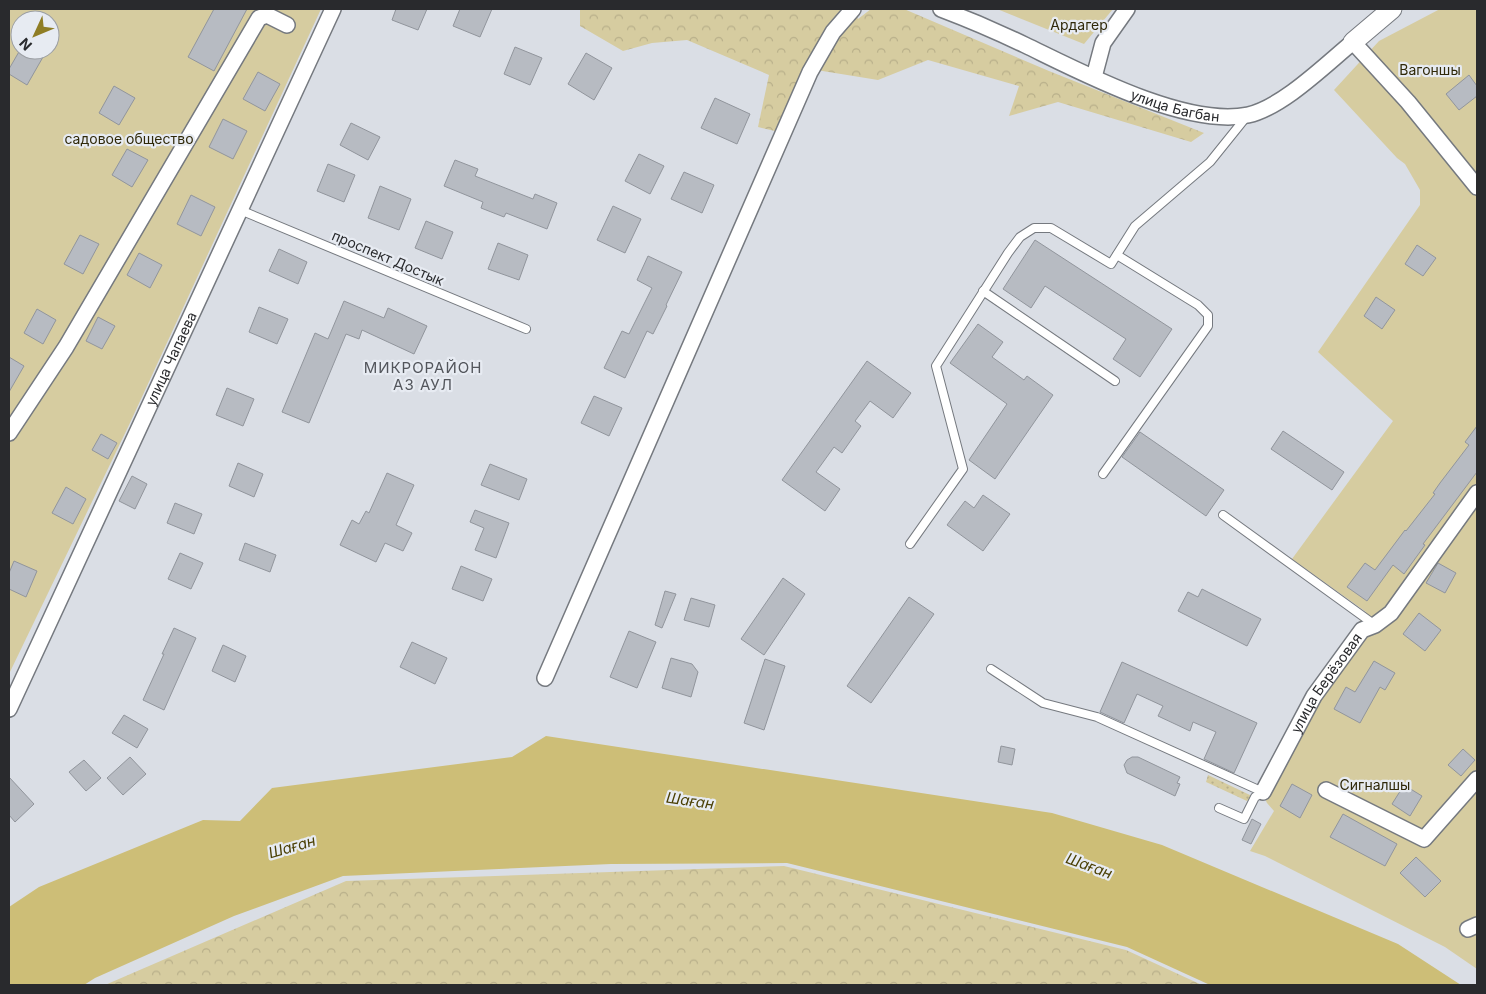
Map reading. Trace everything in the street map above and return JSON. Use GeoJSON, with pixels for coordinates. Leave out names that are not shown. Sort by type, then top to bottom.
{"type":"FeatureCollection","features":[{"type":"Feature","properties":{"kind":"street","name":"улица Чапаева"},"geometry":{"type":"LineString","coordinates":[[9,709],[333,9]]}},
{"type":"Feature","properties":{"kind":"street"},"geometry":{"type":"LineString","coordinates":[[545,678],[810,72],[833,32],[852,9]]}},
{"type":"Feature","properties":{"kind":"street","name":"улица Багбан"},"geometry":{"type":"LineString","coordinates":[[941,9],[994,30],[1146,99],[1192,112],[1222,116],[1248,115],[1275,104],[1392,9]]}},
{"type":"Feature","properties":{"kind":"street"},"geometry":{"type":"LineString","coordinates":[[1094,77],[1103,43],[1127,9]]}},
{"type":"Feature","properties":{"kind":"street"},"geometry":{"type":"LineString","coordinates":[[9,433],[66,347],[259,18],[267,15],[287,25]]}},
{"type":"Feature","properties":{"kind":"street"},"geometry":{"type":"LineString","coordinates":[[1353,42],[1408,102],[1477,187]]}},
{"type":"Feature","properties":{"kind":"street","name":"улица Берёзовая"},"geometry":{"type":"LineString","coordinates":[[1263,792],[1314,696],[1362,630],[1375,625],[1390,613],[1477,494]]}},
{"type":"Feature","properties":{"kind":"street"},"geometry":{"type":"LineString","coordinates":[[1326,790],[1424,839],[1477,779]]}},
{"type":"Feature","properties":{"kind":"lane"},"geometry":{"type":"LineString","coordinates":[[910,544],[963,469],[936,366],[983,291],[1020,237],[1034,228],[1051,228],[1111,264],[1135,226],[1210,162],[1248,115]]}},
{"type":"Feature","properties":{"kind":"lane","name":"проспект Достык"},"geometry":{"type":"LineString","coordinates":[[240,210],[526,329]]}},
{"type":"Feature","properties":{"kind":"lane"},"geometry":{"type":"LineString","coordinates":[[1102,474],[1208,326],[1208,315],[1198,305],[1117,255]]}},
{"type":"Feature","properties":{"kind":"lane"},"geometry":{"type":"LineString","coordinates":[[983,291],[1115,381]]}},
{"type":"Feature","properties":{"kind":"lane"},"geometry":{"type":"LineString","coordinates":[[1223,515],[1375,625]]}},
{"type":"Feature","properties":{"kind":"lane"},"geometry":{"type":"LineString","coordinates":[[991,668],[1043,703],[1097,716],[1263,792]]}},
{"type":"Feature","properties":{"kind":"lane"},"geometry":{"type":"LineString","coordinates":[[1219,808],[1244,819],[1255,797],[1263,792]]}},
{"type":"Feature","properties":{"kind":"green space","name":"садовое общество"},"geometry":{"type":"Polygon","coordinates":[[[9,9],[321,9],[129,425],[9,674],[9,9]]]}},
{"type":"Feature","properties":{"kind":"green space"},"geometry":{"type":"Polygon","coordinates":[[[580,9],[855,9],[858,19],[871,9],[904,9],[1049,71],[1204,133],[1191,142],[1058,102],[1009,116],[1019,86],[928,60],[878,80],[804,68],[779,132],[758,127],[769,75],[687,40],[652,43],[623,51],[580,26],[580,9]]]}},
{"type":"Feature","properties":{"kind":"green space","name":"Ардагер"},"geometry":{"type":"Polygon","coordinates":[[[997,9],[1113,9],[1084,44],[997,9]]]}},
{"type":"Feature","properties":{"kind":"green space","name":"Сигналшы"},"geometry":{"type":"Polygon","coordinates":[[[1440,9],[1477,9],[1477,969],[1445,947],[1265,856],[1250,851],[1274,811],[1267,803],[1258,784],[1309,693],[1366,612],[1292,559],[1393,421],[1318,352],[1420,205],[1420,190],[1405,164],[1397,158],[1334,90],[1379,41],[1440,9]]]}},
{"type":"Feature","properties":{"kind":"green space"},"geometry":{"type":"Polygon","coordinates":[[[1208,775],[1252,796],[1247,801],[1206,782],[1208,775]]]}},
{"type":"Feature","properties":{"kind":"green space"},"geometry":{"type":"Polygon","coordinates":[[[784,866],[1126,950],[1202,985],[105,985],[346,881],[784,866]]]}},
{"type":"Feature","properties":{"kind":"water","name":"Шаған"},"geometry":{"type":"Polygon","coordinates":[[[546,736],[1052,813],[1162,845],[1398,944],[1461,985],[1210,985],[1127,947],[787,863],[611,864],[343,876],[234,916],[95,978],[84,985],[9,985],[9,907],[39,887],[203,820],[240,821],[272,788],[512,757],[546,736]]]}},
{"type":"Feature","properties":{"kind":"building"},"geometry":{"type":"Polygon","coordinates":[[[214,9],[247,9],[214,71],[188,57],[214,9]]]}},
{"type":"Feature","properties":{"kind":"building"},"geometry":{"type":"Polygon","coordinates":[[[396,9],[427,9],[418,30],[392,20],[396,9]]]}},
{"type":"Feature","properties":{"kind":"building"},"geometry":{"type":"Polygon","coordinates":[[[460,9],[492,9],[480,37],[453,26],[460,9]]]}},
{"type":"Feature","properties":{"kind":"building"},"geometry":{"type":"Polygon","coordinates":[[[515,47],[542,58],[530,85],[504,74],[515,47]]]}},
{"type":"Feature","properties":{"kind":"building"},"geometry":{"type":"Polygon","coordinates":[[[586,53],[612,68],[594,100],[568,84],[586,53]]]}},
{"type":"Feature","properties":{"kind":"building"},"geometry":{"type":"Polygon","coordinates":[[[14,60],[41,60],[27,85],[9,74],[9,69],[14,60]]]}},
{"type":"Feature","properties":{"kind":"building"},"geometry":{"type":"Polygon","coordinates":[[[258,72],[280,84],[265,111],[243,99],[258,72]]]}},
{"type":"Feature","properties":{"kind":"building"},"geometry":{"type":"Polygon","coordinates":[[[1469,75],[1477,86],[1477,96],[1459,110],[1446,94],[1469,75]]]}},
{"type":"Feature","properties":{"kind":"building"},"geometry":{"type":"Polygon","coordinates":[[[114,86],[135,98],[119,125],[99,113],[114,86]]]}},
{"type":"Feature","properties":{"kind":"building"},"geometry":{"type":"Polygon","coordinates":[[[715,98],[750,114],[737,144],[701,128],[715,98]]]}},
{"type":"Feature","properties":{"kind":"building"},"geometry":{"type":"Polygon","coordinates":[[[223,119],[247,131],[233,159],[209,147],[223,119]]]}},
{"type":"Feature","properties":{"kind":"building"},"geometry":{"type":"Polygon","coordinates":[[[351,123],[380,137],[368,160],[340,145],[351,123]]]}},
{"type":"Feature","properties":{"kind":"building"},"geometry":{"type":"Polygon","coordinates":[[[127,149],[148,160],[132,187],[112,175],[127,149]]]}},
{"type":"Feature","properties":{"kind":"building"},"geometry":{"type":"Polygon","coordinates":[[[639,154],[664,166],[650,194],[625,181],[639,154]]]}},
{"type":"Feature","properties":{"kind":"building"},"geometry":{"type":"Polygon","coordinates":[[[455,160],[478,169],[475,176],[533,199],[535,194],[557,203],[547,229],[506,213],[504,217],[481,208],[483,202],[444,186],[455,160]]]}},
{"type":"Feature","properties":{"kind":"building"},"geometry":{"type":"Polygon","coordinates":[[[328,164],[355,175],[344,202],[317,191],[328,164]]]}},
{"type":"Feature","properties":{"kind":"building"},"geometry":{"type":"Polygon","coordinates":[[[684,172],[714,185],[702,213],[671,199],[684,172]]]}},
{"type":"Feature","properties":{"kind":"building"},"geometry":{"type":"Polygon","coordinates":[[[380,186],[411,199],[399,230],[368,218],[380,186]]]}},
{"type":"Feature","properties":{"kind":"building"},"geometry":{"type":"Polygon","coordinates":[[[191,195],[215,207],[201,236],[177,224],[191,195]]]}},
{"type":"Feature","properties":{"kind":"building"},"geometry":{"type":"Polygon","coordinates":[[[613,206],[641,219],[625,253],[597,240],[613,206]]]}},
{"type":"Feature","properties":{"kind":"building"},"geometry":{"type":"Polygon","coordinates":[[[426,221],[453,232],[442,259],[415,248],[426,221]]]}},
{"type":"Feature","properties":{"kind":"building"},"geometry":{"type":"Polygon","coordinates":[[[80,235],[99,244],[83,274],[64,264],[80,235]]]}},
{"type":"Feature","properties":{"kind":"building"},"geometry":{"type":"Polygon","coordinates":[[[1035,240],[1172,329],[1140,377],[1113,359],[1126,339],[1045,286],[1031,308],[1003,289],[1035,240]]]}},
{"type":"Feature","properties":{"kind":"building"},"geometry":{"type":"Polygon","coordinates":[[[498,243],[528,255],[519,280],[488,269],[498,243]]]}},
{"type":"Feature","properties":{"kind":"building"},"geometry":{"type":"Polygon","coordinates":[[[1417,245],[1436,258],[1423,276],[1405,264],[1417,245]]]}},
{"type":"Feature","properties":{"kind":"building"},"geometry":{"type":"Polygon","coordinates":[[[279,249],[307,262],[298,284],[269,271],[279,249]]]}},
{"type":"Feature","properties":{"kind":"building"},"geometry":{"type":"Polygon","coordinates":[[[139,253],[162,265],[150,288],[127,275],[139,253]]]}},
{"type":"Feature","properties":{"kind":"building"},"geometry":{"type":"Polygon","coordinates":[[[648,256],[682,272],[653,334],[647,331],[625,378],[604,368],[622,331],[629,334],[652,288],[637,280],[648,256]]]}},
{"type":"Feature","properties":{"kind":"building"},"geometry":{"type":"Polygon","coordinates":[[[1376,297],[1395,310],[1382,329],[1364,316],[1376,297]]]}},
{"type":"Feature","properties":{"kind":"building"},"geometry":{"type":"Polygon","coordinates":[[[344,301],[384,318],[388,308],[427,326],[414,354],[362,330],[359,339],[346,334],[309,423],[282,412],[315,333],[328,339],[344,301]]]}},
{"type":"Feature","properties":{"kind":"building"},"geometry":{"type":"Polygon","coordinates":[[[259,307],[288,319],[277,344],[249,332],[259,307]]]}},
{"type":"Feature","properties":{"kind":"building"},"geometry":{"type":"Polygon","coordinates":[[[37,309],[56,320],[43,344],[24,333],[37,309]]]}},
{"type":"Feature","properties":{"kind":"building"},"geometry":{"type":"Polygon","coordinates":[[[98,317],[115,326],[102,349],[86,341],[98,317]]]}},
{"type":"Feature","properties":{"kind":"building"},"geometry":{"type":"Polygon","coordinates":[[[978,324],[1003,342],[992,357],[1024,380],[1027,376],[1053,395],[995,479],[969,460],[1007,404],[950,363],[978,324]]]}},
{"type":"Feature","properties":{"kind":"building"},"geometry":{"type":"Polygon","coordinates":[[[9,357],[24,366],[9,392],[9,357]]]}},
{"type":"Feature","properties":{"kind":"building"},"geometry":{"type":"Polygon","coordinates":[[[867,361],[911,393],[893,418],[870,401],[855,421],[861,426],[842,453],[834,447],[816,472],[840,489],[825,511],[782,480],[867,361]]]}},
{"type":"Feature","properties":{"kind":"building"},"geometry":{"type":"Polygon","coordinates":[[[227,388],[254,399],[243,426],[216,415],[227,388]]]}},
{"type":"Feature","properties":{"kind":"building"},"geometry":{"type":"Polygon","coordinates":[[[594,396],[622,408],[609,436],[581,423],[594,396]]]}},
{"type":"Feature","properties":{"kind":"building"},"geometry":{"type":"Polygon","coordinates":[[[1477,426],[1477,472],[1423,544],[1425,545],[1404,574],[1393,565],[1367,601],[1347,587],[1365,563],[1375,570],[1435,494],[1433,493],[1469,445],[1465,442],[1477,426]]]}},
{"type":"Feature","properties":{"kind":"building"},"geometry":{"type":"Polygon","coordinates":[[[1283,431],[1344,472],[1332,490],[1271,449],[1283,431]]]}},
{"type":"Feature","properties":{"kind":"building"},"geometry":{"type":"Polygon","coordinates":[[[1140,432],[1224,490],[1206,516],[1122,457],[1140,432]]]}},
{"type":"Feature","properties":{"kind":"building"},"geometry":{"type":"Polygon","coordinates":[[[101,434],[117,443],[108,459],[92,450],[101,434]]]}},
{"type":"Feature","properties":{"kind":"building"},"geometry":{"type":"Polygon","coordinates":[[[238,463],[263,474],[254,497],[229,486],[238,463]]]}},
{"type":"Feature","properties":{"kind":"building"},"geometry":{"type":"Polygon","coordinates":[[[490,464],[527,479],[519,500],[481,485],[490,464]]]}},
{"type":"Feature","properties":{"kind":"building"},"geometry":{"type":"Polygon","coordinates":[[[387,473],[414,485],[396,525],[412,533],[403,551],[385,543],[376,562],[340,545],[352,520],[359,524],[366,511],[369,513],[387,473]]]}},
{"type":"Feature","properties":{"kind":"building"},"geometry":{"type":"Polygon","coordinates":[[[132,476],[147,484],[135,509],[119,501],[132,476]]]}},
{"type":"Feature","properties":{"kind":"building"},"geometry":{"type":"Polygon","coordinates":[[[66,487],[86,499],[73,524],[52,513],[66,487]]]}},
{"type":"Feature","properties":{"kind":"building"},"geometry":{"type":"Polygon","coordinates":[[[983,495],[1010,514],[983,551],[947,525],[965,501],[974,508],[983,495]]]}},
{"type":"Feature","properties":{"kind":"building"},"geometry":{"type":"Polygon","coordinates":[[[175,503],[202,514],[194,534],[167,523],[175,503]]]}},
{"type":"Feature","properties":{"kind":"building"},"geometry":{"type":"Polygon","coordinates":[[[475,510],[509,523],[496,558],[475,550],[484,528],[470,522],[475,510]]]}},
{"type":"Feature","properties":{"kind":"building"},"geometry":{"type":"Polygon","coordinates":[[[245,543],[276,555],[270,572],[239,560],[245,543]]]}},
{"type":"Feature","properties":{"kind":"building"},"geometry":{"type":"Polygon","coordinates":[[[180,553],[203,563],[191,589],[168,579],[180,553]]]}},
{"type":"Feature","properties":{"kind":"building"},"geometry":{"type":"Polygon","coordinates":[[[14,561],[37,571],[26,597],[9,589],[9,573],[14,561]]]}},
{"type":"Feature","properties":{"kind":"building"},"geometry":{"type":"Polygon","coordinates":[[[1438,563],[1456,573],[1445,593],[1426,583],[1438,563]]]}},
{"type":"Feature","properties":{"kind":"building"},"geometry":{"type":"Polygon","coordinates":[[[461,566],[492,579],[483,601],[452,589],[461,566]]]}},
{"type":"Feature","properties":{"kind":"building"},"geometry":{"type":"Polygon","coordinates":[[[783,578],[805,594],[764,655],[741,639],[783,578]]]}},
{"type":"Feature","properties":{"kind":"building"},"geometry":{"type":"Polygon","coordinates":[[[1202,589],[1261,619],[1247,646],[1178,611],[1188,592],[1198,597],[1202,589]]]}},
{"type":"Feature","properties":{"kind":"building"},"geometry":{"type":"Polygon","coordinates":[[[665,591],[676,594],[662,628],[655,625],[665,591]]]}},
{"type":"Feature","properties":{"kind":"building"},"geometry":{"type":"Polygon","coordinates":[[[909,597],[934,614],[871,703],[847,686],[909,597]]]}},
{"type":"Feature","properties":{"kind":"building"},"geometry":{"type":"Polygon","coordinates":[[[691,598],[715,605],[709,627],[684,620],[691,598]]]}},
{"type":"Feature","properties":{"kind":"building"},"geometry":{"type":"Polygon","coordinates":[[[1419,613],[1441,630],[1425,651],[1403,634],[1419,613]]]}},
{"type":"Feature","properties":{"kind":"building"},"geometry":{"type":"Polygon","coordinates":[[[174,628],[196,638],[164,710],[143,700],[174,628]]]}},
{"type":"Feature","properties":{"kind":"building"},"geometry":{"type":"Polygon","coordinates":[[[629,631],[656,642],[637,688],[610,677],[629,631]]]}},
{"type":"Feature","properties":{"kind":"building"},"geometry":{"type":"Polygon","coordinates":[[[412,642],[447,658],[435,684],[400,667],[412,642]]]}},
{"type":"Feature","properties":{"kind":"building"},"geometry":{"type":"Polygon","coordinates":[[[223,645],[246,656],[235,682],[212,671],[223,645]]]}},
{"type":"Feature","properties":{"kind":"building"},"geometry":{"type":"Polygon","coordinates":[[[671,658],[692,664],[698,672],[691,697],[662,688],[671,658]]]}},
{"type":"Feature","properties":{"kind":"building"},"geometry":{"type":"Polygon","coordinates":[[[765,659],[785,666],[764,730],[744,723],[765,659]]]}},
{"type":"Feature","properties":{"kind":"building"},"geometry":{"type":"Polygon","coordinates":[[[1374,661],[1395,673],[1385,690],[1380,687],[1360,723],[1334,709],[1346,687],[1355,692],[1374,661]]]}},
{"type":"Feature","properties":{"kind":"building"},"geometry":{"type":"Polygon","coordinates":[[[1122,662],[1257,723],[1234,773],[1204,759],[1216,732],[1193,722],[1190,731],[1158,716],[1163,706],[1137,694],[1124,723],[1100,712],[1122,662]]]}},
{"type":"Feature","properties":{"kind":"building"},"geometry":{"type":"Polygon","coordinates":[[[124,715],[148,729],[137,748],[112,733],[124,715]]]}},
{"type":"Feature","properties":{"kind":"building"},"geometry":{"type":"Polygon","coordinates":[[[1001,746],[1015,749],[1012,765],[998,762],[1001,746]]]}},
{"type":"Feature","properties":{"kind":"building"},"geometry":{"type":"Polygon","coordinates":[[[1463,749],[1475,760],[1461,776],[1448,765],[1463,749]]]}},
{"type":"Feature","properties":{"kind":"building"},"geometry":{"type":"Polygon","coordinates":[[[130,757],[146,774],[123,795],[107,778],[130,757]]]}},
{"type":"Feature","properties":{"kind":"building"},"geometry":{"type":"Polygon","coordinates":[[[1132,757],[1138,757],[1180,777],[1177,783],[1180,784],[1175,796],[1127,773],[1124,765],[1132,757]]]}},
{"type":"Feature","properties":{"kind":"building"},"geometry":{"type":"Polygon","coordinates":[[[84,760],[101,778],[86,791],[69,772],[84,760]]]}},
{"type":"Feature","properties":{"kind":"building"},"geometry":{"type":"Polygon","coordinates":[[[9,777],[34,804],[15,822],[9,815],[9,777]]]}},
{"type":"Feature","properties":{"kind":"building"},"geometry":{"type":"Polygon","coordinates":[[[1292,784],[1312,795],[1300,818],[1280,806],[1292,784]]]}},
{"type":"Feature","properties":{"kind":"building"},"geometry":{"type":"Polygon","coordinates":[[[1404,785],[1422,796],[1410,816],[1392,804],[1404,785]]]}},
{"type":"Feature","properties":{"kind":"building"},"geometry":{"type":"Polygon","coordinates":[[[1343,814],[1397,844],[1385,866],[1330,837],[1343,814]]]}},
{"type":"Feature","properties":{"kind":"building"},"geometry":{"type":"Polygon","coordinates":[[[1252,819],[1261,824],[1251,844],[1242,840],[1252,819]]]}},
{"type":"Feature","properties":{"kind":"building"},"geometry":{"type":"Polygon","coordinates":[[[1416,857],[1441,881],[1425,897],[1400,873],[1416,857]]]}},
{"type":"Feature","properties":{"kind":"district","name":"МИКРОРАЙОН АЗ АУЛ"},"geometry":{"type":"Point","coordinates":[423,376]}},
{"type":"Feature","properties":{"kind":"park label","name":"Вагоншы"},"geometry":{"type":"Point","coordinates":[1430,70]}}]}
